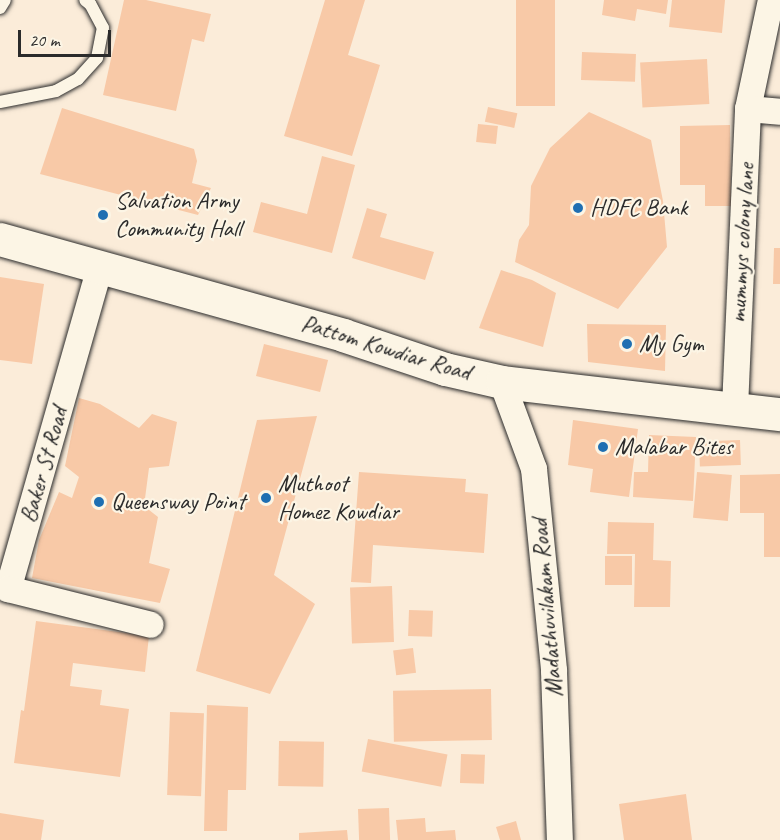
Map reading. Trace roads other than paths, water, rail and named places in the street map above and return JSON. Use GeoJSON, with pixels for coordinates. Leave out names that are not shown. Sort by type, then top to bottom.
{"type":"FeatureCollection","features":[{"type":"Feature","properties":{"kind":"main road","name":"Pattom Kowdiar Road"},"geometry":{"type":"LineString","coordinates":[[0,239],[343,335],[445,369],[502,381],[780,414]]}},
{"type":"Feature","properties":{"kind":"street","name":"mummys colony lane"},"geometry":{"type":"LineString","coordinates":[[735,408],[748,109],[771,0]]}},
{"type":"Feature","properties":{"kind":"street"},"geometry":{"type":"LineString","coordinates":[[748,109],[780,112]]}},
{"type":"Feature","properties":{"kind":"street","name":"Baker St Road"},"geometry":{"type":"LineString","coordinates":[[100,267],[8,589],[152,625]]}},
{"type":"Feature","properties":{"kind":"street","name":"Madathuvilakam Road"},"geometry":{"type":"LineString","coordinates":[[502,381],[534,470],[554,671],[560,840]]}},
{"type":"Feature","properties":{"kind":"lane"},"geometry":{"type":"LineString","coordinates":[[0,9],[5,0]]}},
{"type":"Feature","properties":{"kind":"lane"},"geometry":{"type":"LineString","coordinates":[[0,102],[56,91],[78,79],[97,58],[102,28],[90,4],[85,0]]}},
{"type":"Feature","properties":{"kind":"place","name":"HDFC Bank"},"geometry":{"type":"Point","coordinates":[578,208]}},
{"type":"Feature","properties":{"kind":"place","name":"Salvation Army Community Hall"},"geometry":{"type":"Point","coordinates":[103,215]}},
{"type":"Feature","properties":{"kind":"place","name":"My Gym"},"geometry":{"type":"Point","coordinates":[627,344]}},
{"type":"Feature","properties":{"kind":"place","name":"Malabar Bites"},"geometry":{"type":"Point","coordinates":[603,447]}},
{"type":"Feature","properties":{"kind":"place","name":"Muthoot Homez Kowdiar"},"geometry":{"type":"Point","coordinates":[266,498]}},
{"type":"Feature","properties":{"kind":"place","name":"Queensway Point"},"geometry":{"type":"Point","coordinates":[99,502]}}]}
